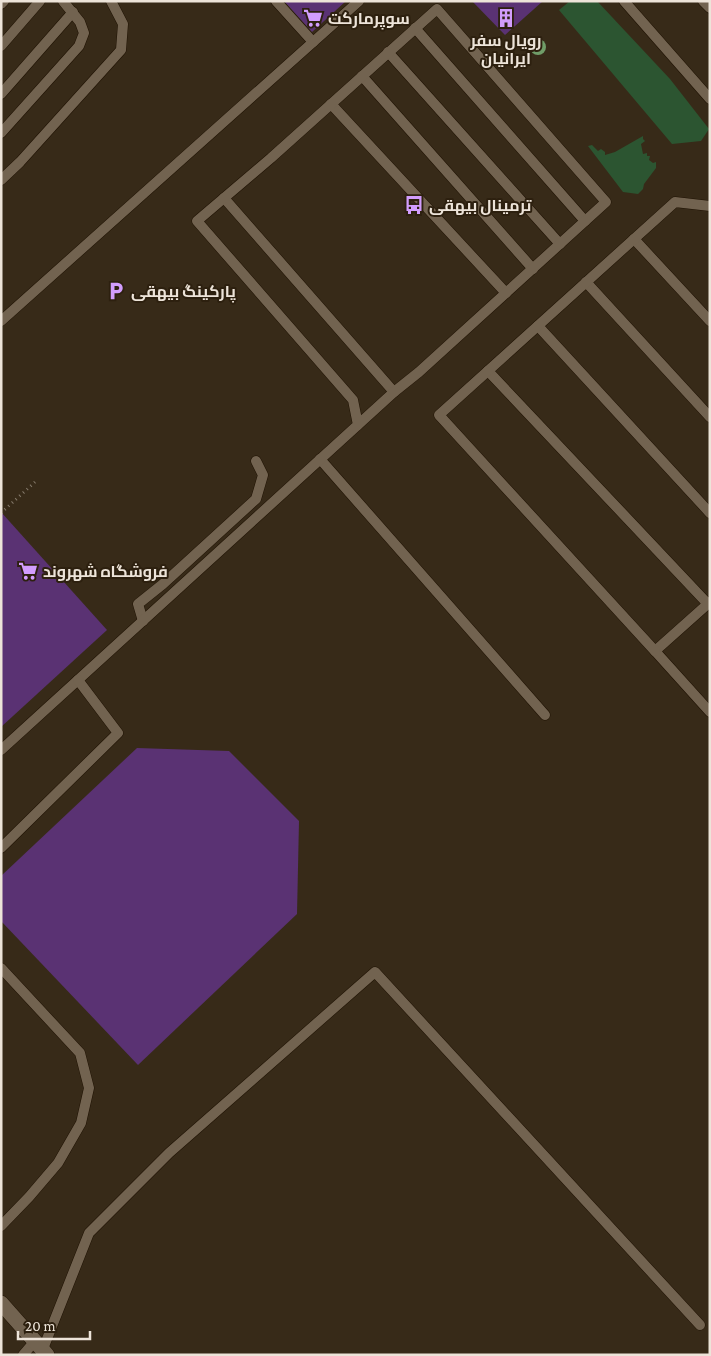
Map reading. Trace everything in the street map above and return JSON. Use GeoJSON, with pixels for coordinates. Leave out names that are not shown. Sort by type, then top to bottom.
{"type":"FeatureCollection","features":[{"type":"Feature","properties":{"kind":"main road"},"geometry":{"type":"LineString","coordinates":[[1,1303],[42,1348]]}},
{"type":"Feature","properties":{"kind":"lane"},"geometry":{"type":"LineString","coordinates":[[1,46],[40,1]]}},
{"type":"Feature","properties":{"kind":"lane"},"geometry":{"type":"LineString","coordinates":[[1,134],[79,46],[84,33],[80,22],[63,1]]}},
{"type":"Feature","properties":{"kind":"lane"},"geometry":{"type":"LineString","coordinates":[[1,180],[20,162],[121,50],[123,24],[111,1]]}},
{"type":"Feature","properties":{"kind":"lane"},"geometry":{"type":"LineString","coordinates":[[276,1],[313,42]]}},
{"type":"Feature","properties":{"kind":"lane"},"geometry":{"type":"LineString","coordinates":[[1,321],[360,1]]}},
{"type":"Feature","properties":{"kind":"lane"},"geometry":{"type":"LineString","coordinates":[[624,1],[710,99]]}},
{"type":"Feature","properties":{"kind":"lane"},"geometry":{"type":"LineString","coordinates":[[703,1],[710,8]]}},
{"type":"Feature","properties":{"kind":"lane"},"geometry":{"type":"LineString","coordinates":[[1,750],[320,459],[419,372],[606,202],[437,8],[197,222],[353,400],[358,425]]}},
{"type":"Feature","properties":{"kind":"lane"},"geometry":{"type":"LineString","coordinates":[[1,94],[73,12]]}},
{"type":"Feature","properties":{"kind":"lane"},"geometry":{"type":"LineString","coordinates":[[415,28],[585,221]]}},
{"type":"Feature","properties":{"kind":"lane"},"geometry":{"type":"LineString","coordinates":[[388,52],[560,244]]}},
{"type":"Feature","properties":{"kind":"lane"},"geometry":{"type":"LineString","coordinates":[[362,76],[532,269]]}},
{"type":"Feature","properties":{"kind":"lane"},"geometry":{"type":"LineString","coordinates":[[331,104],[506,293]]}},
{"type":"Feature","properties":{"kind":"lane"},"geometry":{"type":"LineString","coordinates":[[224,198],[394,392]]}},
{"type":"Feature","properties":{"kind":"lane"},"geometry":{"type":"LineString","coordinates":[[710,206],[675,202],[439,415],[710,712]]}},
{"type":"Feature","properties":{"kind":"lane"},"geometry":{"type":"LineString","coordinates":[[634,238],[710,321]]}},
{"type":"Feature","properties":{"kind":"lane"},"geometry":{"type":"LineString","coordinates":[[586,282],[710,416]]}},
{"type":"Feature","properties":{"kind":"lane"},"geometry":{"type":"LineString","coordinates":[[538,326],[710,513]]}},
{"type":"Feature","properties":{"kind":"lane"},"geometry":{"type":"LineString","coordinates":[[488,371],[709,603],[654,651]]}},
{"type":"Feature","properties":{"kind":"lane"},"geometry":{"type":"LineString","coordinates":[[320,459],[545,715]]}},
{"type":"Feature","properties":{"kind":"lane"},"geometry":{"type":"LineString","coordinates":[[143,621],[138,604],[163,584],[256,499],[263,475],[256,460]]}},
{"type":"Feature","properties":{"kind":"lane"},"geometry":{"type":"LineString","coordinates":[[1,848],[118,733],[78,680]]}},
{"type":"Feature","properties":{"kind":"lane"},"geometry":{"type":"LineString","coordinates":[[1,968],[80,1053],[88,1088],[81,1122],[58,1163],[1,1226]]}},
{"type":"Feature","properties":{"kind":"lane"},"geometry":{"type":"LineString","coordinates":[[23,1355],[42,1348],[89,1233],[169,1153],[375,972],[700,1325]]}},
{"type":"Feature","properties":{"kind":"path"},"geometry":{"type":"LineString","coordinates":[[1,513],[35,482]]}},
{"type":"Feature","properties":{"kind":"green space"},"geometry":{"type":"Polygon","coordinates":[[[570,1],[597,1],[670,79],[709,129],[701,141],[672,144],[559,10],[570,1]]]}},
{"type":"Feature","properties":{"kind":"green space"},"geometry":{"type":"Polygon","coordinates":[[[643,136],[645,141],[641,144],[643,154],[647,153],[647,156],[650,156],[649,160],[653,163],[656,162],[656,168],[638,194],[623,192],[588,146],[592,145],[598,151],[601,149],[605,152],[605,155],[615,152],[643,136]]]}},
{"type":"Feature","properties":{"kind":"building"},"geometry":{"type":"Polygon","coordinates":[[[284,1],[346,1],[312,32],[284,1]]]}},
{"type":"Feature","properties":{"kind":"building","name":"رویال سفر ایرانیان"},"geometry":{"type":"Polygon","coordinates":[[[472,1],[543,1],[505,35],[472,1]]]}},
{"type":"Feature","properties":{"kind":"building","name":"فروشگاه شهروند"},"geometry":{"type":"Polygon","coordinates":[[[1,512],[107,630],[1,727],[1,512]]]}},
{"type":"Feature","properties":{"kind":"building"},"geometry":{"type":"Polygon","coordinates":[[[137,748],[229,751],[299,821],[297,914],[138,1065],[1,921],[1,876],[137,748]]]}},
{"type":"Feature","properties":{"kind":"place","name":"سوپرمارکت"},"geometry":{"type":"Point","coordinates":[313,18]}},
{"type":"Feature","properties":{"kind":"place","name":"رویال سفر ایرانیان"},"geometry":{"type":"Point","coordinates":[506,18]}},
{"type":"Feature","properties":{"kind":"place","name":"ترمینال بیهقی"},"geometry":{"type":"Point","coordinates":[414,205]}},
{"type":"Feature","properties":{"kind":"place","name":"پارکینگ بیهقی"},"geometry":{"type":"Point","coordinates":[116,291]}},
{"type":"Feature","properties":{"kind":"place","name":"فروشگاه شهروند"},"geometry":{"type":"Point","coordinates":[28,571]}}]}
